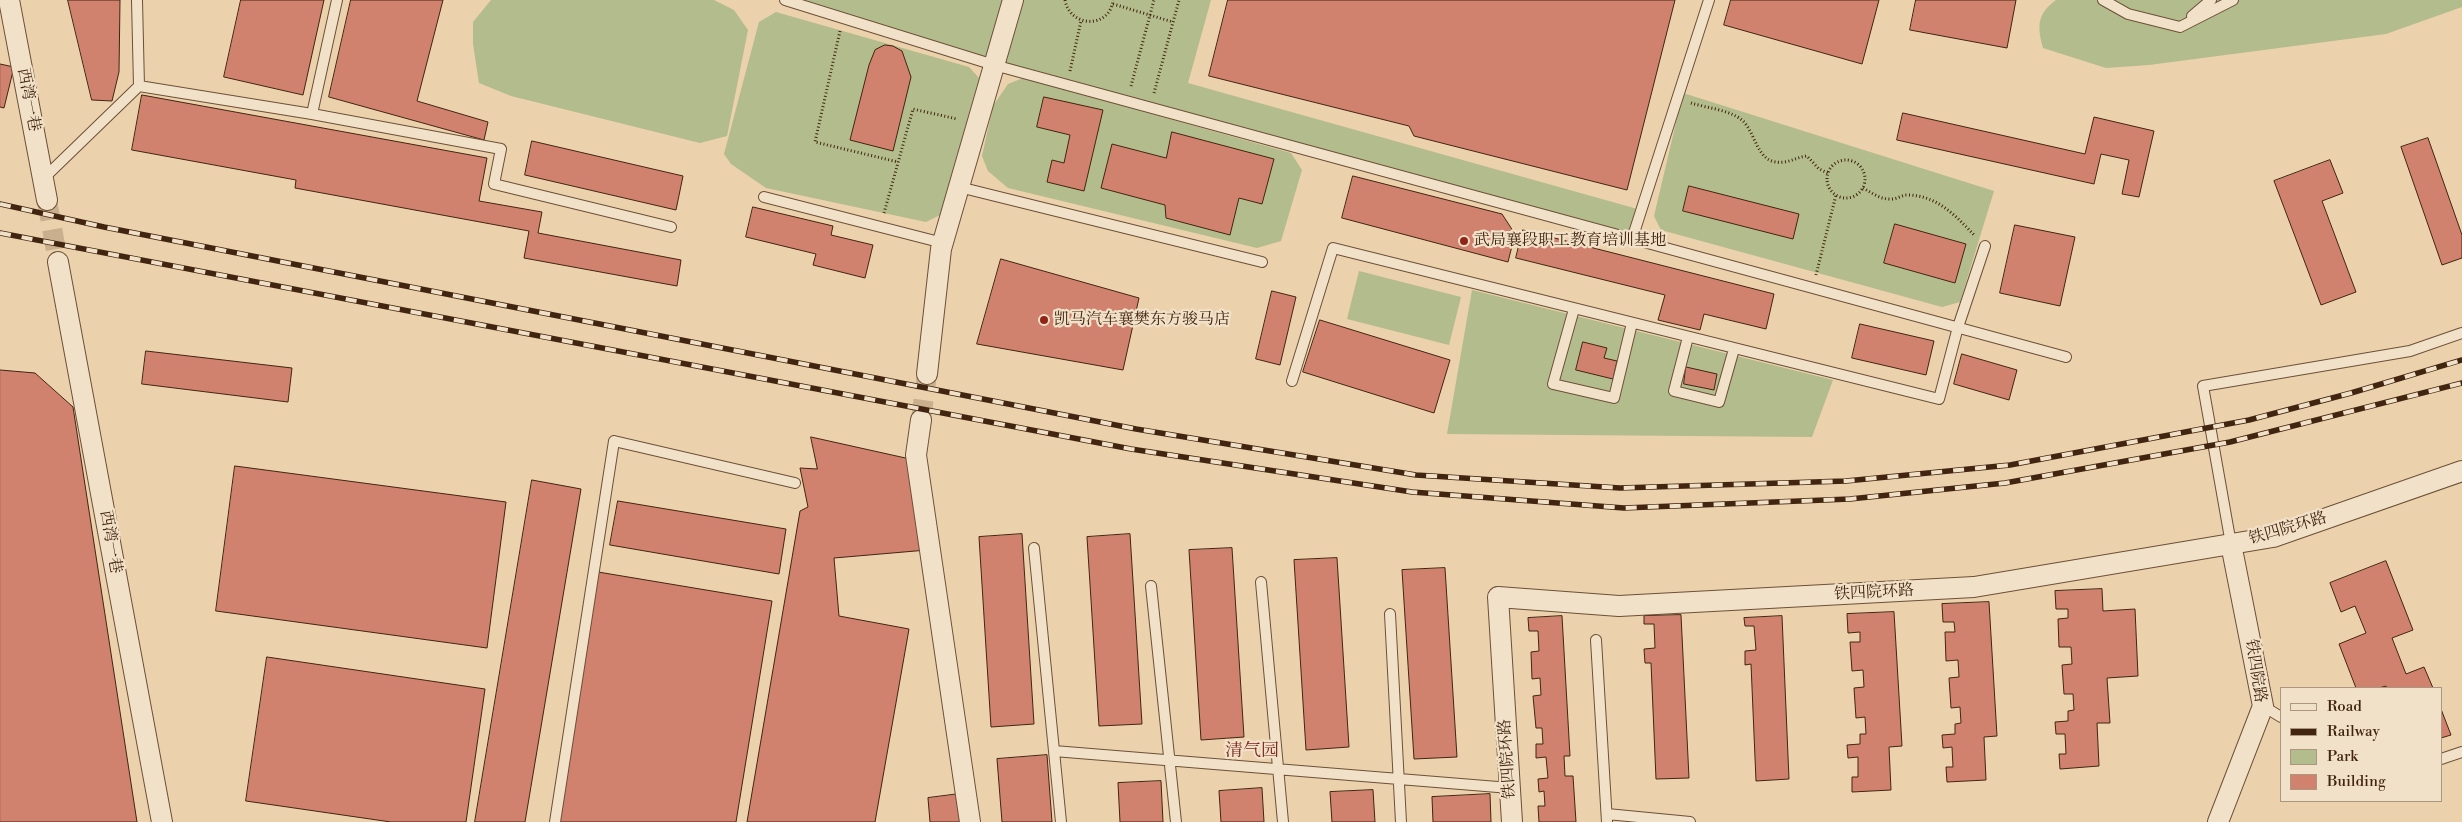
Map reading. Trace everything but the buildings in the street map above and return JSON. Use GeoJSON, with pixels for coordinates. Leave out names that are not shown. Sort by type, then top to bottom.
{"type":"FeatureCollection","features":[{"type":"Feature","properties":{"kind":"street","name":"西湾一巷"},"geometry":{"type":"LineString","coordinates":[[9,0],[46,200]]}},
{"type":"Feature","properties":{"kind":"street"},"geometry":{"type":"LineString","coordinates":[[927,374],[943,243],[1013,0]]}},
{"type":"Feature","properties":{"kind":"street","name":"西湾一巷"},"geometry":{"type":"LineString","coordinates":[[58,262],[162,822]]}},
{"type":"Feature","properties":{"kind":"street"},"geometry":{"type":"LineString","coordinates":[[920,420],[916,455],[970,822]]}},
{"type":"Feature","properties":{"kind":"street","name":"铁四院环路"},"geometry":{"type":"LineString","coordinates":[[1512,822],[1498,597],[1619,606],[1974,587],[2273,537],[2462,471]]}},
{"type":"Feature","properties":{"kind":"street","name":"铁四院路"},"geometry":{"type":"LineString","coordinates":[[2218,822],[2262,706],[2231,544]]}},
{"type":"Feature","properties":{"kind":"lane"},"geometry":{"type":"LineString","coordinates":[[43,180],[138,86],[138,0]]}},
{"type":"Feature","properties":{"kind":"lane"},"geometry":{"type":"LineString","coordinates":[[312,114],[337,0]]}},
{"type":"Feature","properties":{"kind":"lane"},"geometry":{"type":"LineString","coordinates":[[785,0],[994,65],[2066,357]]}},
{"type":"Feature","properties":{"kind":"lane"},"geometry":{"type":"LineString","coordinates":[[1632,239],[1708,0]]}},
{"type":"Feature","properties":{"kind":"lane"},"geometry":{"type":"LineString","coordinates":[[2103,0],[2128,14],[2180,27],[2234,0]]}},
{"type":"Feature","properties":{"kind":"lane"},"geometry":{"type":"LineString","coordinates":[[2180,27],[2211,0]]}},
{"type":"Feature","properties":{"kind":"lane"},"geometry":{"type":"LineString","coordinates":[[138,86],[312,114],[500,150],[494,184],[671,227]]}},
{"type":"Feature","properties":{"kind":"lane"},"geometry":{"type":"LineString","coordinates":[[959,187],[1262,262]]}},
{"type":"Feature","properties":{"kind":"lane"},"geometry":{"type":"LineString","coordinates":[[764,196],[943,243]]}},
{"type":"Feature","properties":{"kind":"lane"},"geometry":{"type":"LineString","coordinates":[[1292,381],[1333,248],[1939,399],[1958,327],[1985,246]]}},
{"type":"Feature","properties":{"kind":"lane"},"geometry":{"type":"LineString","coordinates":[[1574,309],[1554,384],[1614,398],[1632,323]]}},
{"type":"Feature","properties":{"kind":"lane"},"geometry":{"type":"LineString","coordinates":[[2231,544],[2202,386],[2410,351],[2462,333]]}},
{"type":"Feature","properties":{"kind":"lane"},"geometry":{"type":"LineString","coordinates":[[1688,337],[1674,390],[1710,400],[1719,402],[1734,348]]}},
{"type":"Feature","properties":{"kind":"lane"},"geometry":{"type":"LineString","coordinates":[[554,822],[614,441],[795,483]]}},
{"type":"Feature","properties":{"kind":"lane"},"geometry":{"type":"LineString","coordinates":[[1034,548],[1061,822]]}},
{"type":"Feature","properties":{"kind":"lane"},"geometry":{"type":"LineString","coordinates":[[1261,582],[1283,822]]}},
{"type":"Feature","properties":{"kind":"lane"},"geometry":{"type":"LineString","coordinates":[[1151,586],[1176,822]]}},
{"type":"Feature","properties":{"kind":"lane"},"geometry":{"type":"LineString","coordinates":[[1390,614],[1401,822]]}},
{"type":"Feature","properties":{"kind":"lane"},"geometry":{"type":"LineString","coordinates":[[1596,640],[1607,818],[1690,822]]}},
{"type":"Feature","properties":{"kind":"lane"},"geometry":{"type":"LineString","coordinates":[[2262,706],[2280,716]]}},
{"type":"Feature","properties":{"kind":"lane"},"geometry":{"type":"LineString","coordinates":[[1054,752],[1510,788]]}},
{"type":"Feature","properties":{"kind":"lane"},"geometry":{"type":"LineString","coordinates":[[2442,759],[2462,752]]}},
{"type":"Feature","properties":{"kind":"path"},"geometry":{"type":"LineString","coordinates":[[1065,0],[1068,10],[1081,21],[1097,21],[1104,17],[1113,2],[1173,22]]}},
{"type":"Feature","properties":{"kind":"path"},"geometry":{"type":"LineString","coordinates":[[1127,102],[1154,0]]}},
{"type":"Feature","properties":{"kind":"path"},"geometry":{"type":"LineString","coordinates":[[1150,108],[1179,0]]}},
{"type":"Feature","properties":{"kind":"path"},"geometry":{"type":"LineString","coordinates":[[843,18],[815,142],[898,162]]}},
{"type":"Feature","properties":{"kind":"path"},"geometry":{"type":"LineString","coordinates":[[1067,84],[1081,21]]}},
{"type":"Feature","properties":{"kind":"path"},"geometry":{"type":"LineString","coordinates":[[1677,99],[1738,117],[1748,127],[1764,156],[1773,162],[1785,162],[1796,157],[1807,156],[1818,169],[1828,172]]}},
{"type":"Feature","properties":{"kind":"path"},"geometry":{"type":"LineString","coordinates":[[880,227],[913,109],[977,124]]}},
{"type":"Feature","properties":{"kind":"path"},"geometry":{"type":"LineString","coordinates":[[1848,160],[1854,162],[1863,170],[1865,176],[1863,188],[1854,197],[1841,198],[1828,185],[1828,172],[1836,163],[1848,160]]}},
{"type":"Feature","properties":{"kind":"path"},"geometry":{"type":"LineString","coordinates":[[1863,188],[1879,197],[1892,199],[1906,195],[1941,204],[1985,246]]}},
{"type":"Feature","properties":{"kind":"path"},"geometry":{"type":"LineString","coordinates":[[1813,288],[1836,195]]}},
{"type":"Feature","properties":{"kind":"green space"},"geometry":{"type":"Polygon","coordinates":[[[491,0],[714,0],[734,10],[748,30],[727,136],[700,143],[511,96],[479,83],[473,44],[473,22],[491,0]]]}},
{"type":"Feature","properties":{"kind":"green space"},"geometry":{"type":"Polygon","coordinates":[[[785,0],[1211,0],[1188,83],[1641,210],[1632,239],[1127,102],[785,0]]]}},
{"type":"Feature","properties":{"kind":"green space"},"geometry":{"type":"Polygon","coordinates":[[[2056,0],[2462,0],[2462,7],[2386,34],[2149,65],[2106,68],[2043,48],[2039,27],[2040,21],[2045,10],[2056,0]]]}},
{"type":"Feature","properties":{"kind":"green space"},"geometry":{"type":"Polygon","coordinates":[[[776,12],[969,67],[979,78],[940,215],[926,222],[766,188],[731,164],[724,154],[759,22],[776,12]]]}},
{"type":"Feature","properties":{"kind":"green space"},"geometry":{"type":"Polygon","coordinates":[[[1023,78],[1291,153],[1302,170],[1281,241],[1257,248],[1008,188],[988,171],[982,156],[993,106],[1008,84],[1023,78]]]}},
{"type":"Feature","properties":{"kind":"green space"},"geometry":{"type":"Polygon","coordinates":[[[1683,93],[1994,191],[1960,302],[1942,307],[1661,230],[1654,216],[1683,93]]]}},
{"type":"Feature","properties":{"kind":"green space"},"geometry":{"type":"Polygon","coordinates":[[[1359,271],[1461,297],[1449,345],[1347,319],[1359,271]]]}},
{"type":"Feature","properties":{"kind":"green space"},"geometry":{"type":"Polygon","coordinates":[[[1472,290],[1833,380],[1812,437],[1447,434],[1472,290]]]}},
{"type":"Feature","properties":{"kind":"tunnel"},"geometry":{"type":"LineString","coordinates":[[47,200],[58,262]]}},
{"type":"Feature","properties":{"kind":"tunnel"},"geometry":{"type":"LineString","coordinates":[[921,420],[927,374]]}},
{"type":"Feature","properties":{"kind":"railway"},"geometry":{"type":"LineString","coordinates":[[0,204],[104,227],[1136,429],[1416,475],[1620,488],[1846,481],[2010,465],[2249,420],[2351,393],[2462,360]]}},
{"type":"Feature","properties":{"kind":"railway"},"geometry":{"type":"LineString","coordinates":[[0,233],[1131,449],[1412,492],[1624,508],[1850,499],[2005,483],[2230,442],[2462,383]]}},
{"type":"Feature","properties":{"kind":"place","name":"武局襄段职工教育培训基地"},"geometry":{"type":"Point","coordinates":[1464,241]}},
{"type":"Feature","properties":{"kind":"place","name":"凯马汽车襄樊东方骏马店"},"geometry":{"type":"Point","coordinates":[1044,320]}},
{"type":"Feature","properties":{"kind":"district","name":"清气园"},"geometry":{"type":"Point","coordinates":[1252,752]}}]}
